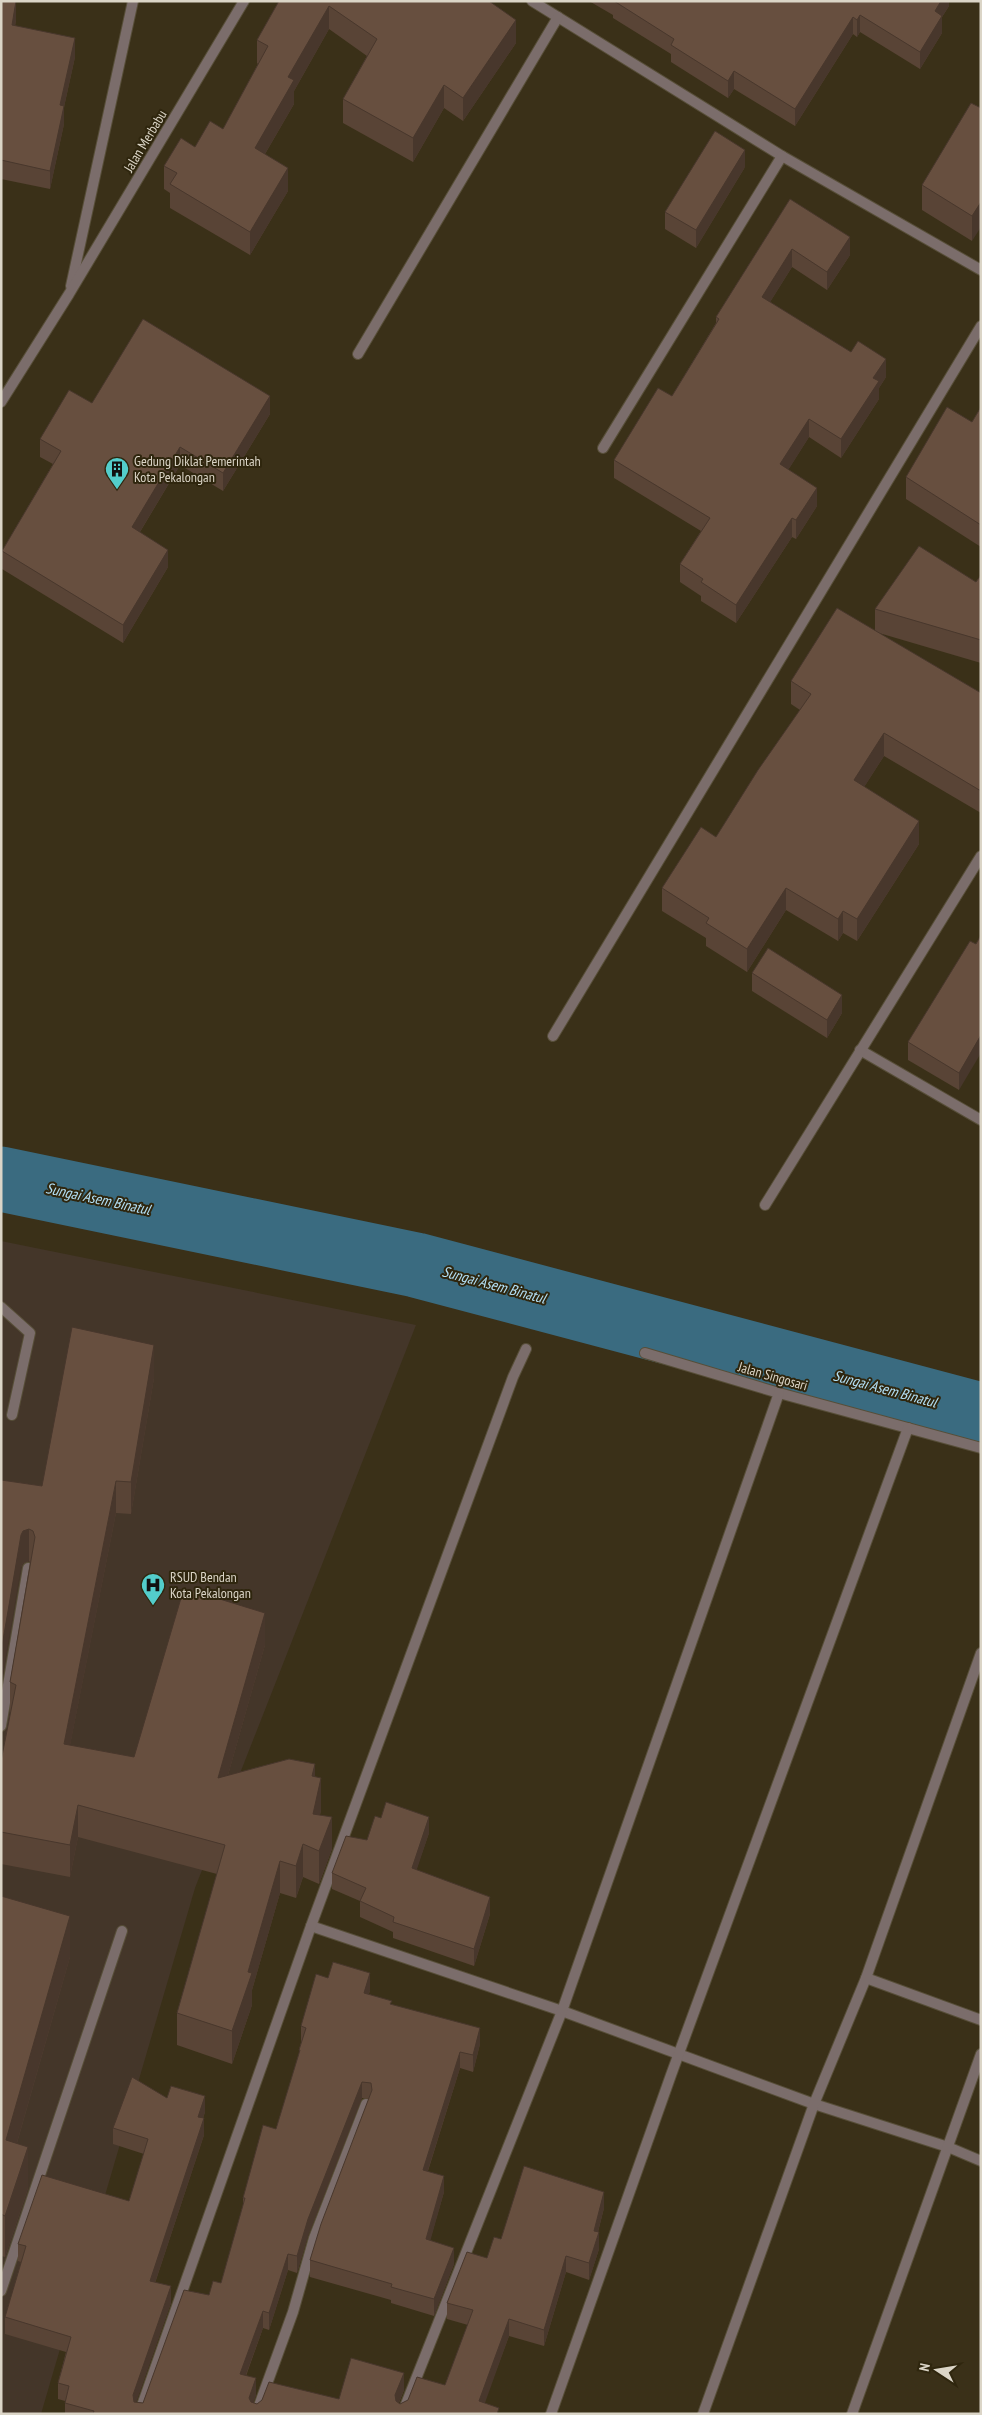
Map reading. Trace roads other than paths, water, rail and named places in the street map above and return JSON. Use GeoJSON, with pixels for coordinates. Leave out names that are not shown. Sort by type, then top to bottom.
{"type":"FeatureCollection","features":[{"type":"Feature","properties":{"kind":"street","name":"Jalan Merbabu"},"geometry":{"type":"LineString","coordinates":[[69,294],[133,1]]}},
{"type":"Feature","properties":{"kind":"street","name":"Jalan Merbabu"},"geometry":{"type":"LineString","coordinates":[[1,402],[69,294],[244,1]]}},
{"type":"Feature","properties":{"kind":"street"},"geometry":{"type":"LineString","coordinates":[[532,1],[782,156],[981,270]]}},
{"type":"Feature","properties":{"kind":"street"},"geometry":{"type":"LineString","coordinates":[[358,354],[558,17]]}},
{"type":"Feature","properties":{"kind":"street"},"geometry":{"type":"LineString","coordinates":[[602,448],[782,156]]}},
{"type":"Feature","properties":{"kind":"street"},"geometry":{"type":"LineString","coordinates":[[553,1036],[981,326]]}},
{"type":"Feature","properties":{"kind":"street"},"geometry":{"type":"LineString","coordinates":[[764,1205],[981,856]]}},
{"type":"Feature","properties":{"kind":"street"},"geometry":{"type":"LineString","coordinates":[[860,1050],[981,1120]]}},
{"type":"Feature","properties":{"kind":"street"},"geometry":{"type":"LineString","coordinates":[[1,1307],[30,1333],[12,1415]]}},
{"type":"Feature","properties":{"kind":"street"},"geometry":{"type":"LineString","coordinates":[[139,2414],[311,1926],[513,1377],[526,1349]]}},
{"type":"Feature","properties":{"kind":"street","name":"Jalan Singosari"},"geometry":{"type":"LineString","coordinates":[[645,1353],[779,1393],[981,1448]]}},
{"type":"Feature","properties":{"kind":"street"},"geometry":{"type":"LineString","coordinates":[[402,2414],[562,2011],[779,1393]]}},
{"type":"Feature","properties":{"kind":"street"},"geometry":{"type":"LineString","coordinates":[[551,2414],[679,2054],[908,1428]]}},
{"type":"Feature","properties":{"kind":"street"},"geometry":{"type":"LineString","coordinates":[[1,1726],[28,1568]]}},
{"type":"Feature","properties":{"kind":"street"},"geometry":{"type":"LineString","coordinates":[[703,2414],[814,2104],[866,1978],[981,1653]]}},
{"type":"Feature","properties":{"kind":"street"},"geometry":{"type":"LineString","coordinates":[[311,1926],[562,2011],[814,2104],[948,2147],[981,2161]]}},
{"type":"Feature","properties":{"kind":"street"},"geometry":{"type":"LineString","coordinates":[[1,2291],[122,1931]]}},
{"type":"Feature","properties":{"kind":"street"},"geometry":{"type":"LineString","coordinates":[[866,1978],[981,2020]]}},
{"type":"Feature","properties":{"kind":"street"},"geometry":{"type":"LineString","coordinates":[[852,2414],[981,2054]]}},
{"type":"Feature","properties":{"kind":"street"},"geometry":{"type":"LineString","coordinates":[[256,2414],[293,2312],[314,2238],[366,2104]]}},
{"type":"Feature","properties":{"kind":"waterway","name":"Sungai Asem Binatul"},"geometry":{"type":"LineString","coordinates":[[1,1179],[416,1265],[981,1415]]}},
{"type":"Feature","properties":{"kind":"place","name":"Gedung Diklat Pemerintah Kota Pekalongan"},"geometry":{"type":"Point","coordinates":[117,490]}},
{"type":"Feature","properties":{"kind":"place","name":"RSUD Bendan Kota Pekalongan"},"geometry":{"type":"Point","coordinates":[153,1606]}}]}
